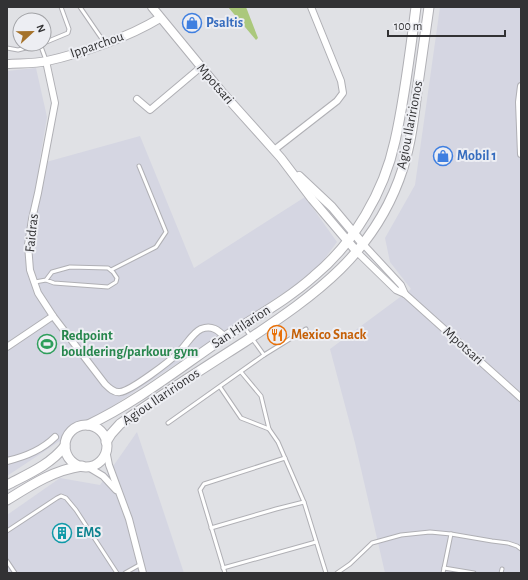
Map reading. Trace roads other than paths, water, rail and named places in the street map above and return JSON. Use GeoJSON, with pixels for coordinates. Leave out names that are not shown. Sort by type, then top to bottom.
{"type":"FeatureCollection","features":[{"type":"Feature","properties":{"kind":"main road","name":"Agiou Ilaririonos"},"geometry":{"type":"LineString","coordinates":[[278,304],[314,276],[348,241],[363,217],[382,181],[395,142],[416,7]]}},
{"type":"Feature","properties":{"kind":"main road","name":"Agiou Ilaririonos"},"geometry":{"type":"LineString","coordinates":[[106,446],[110,434],[120,424],[285,314],[322,287],[357,252],[374,230],[385,211],[403,168],[414,119],[429,7]]}},
{"type":"Feature","properties":{"kind":"main road","name":"San Hilarion"},"geometry":{"type":"LineString","coordinates":[[164,378],[243,325],[278,304]]}},
{"type":"Feature","properties":{"kind":"main road","name":"Agiou Ilaririonos"},"geometry":{"type":"LineString","coordinates":[[88,425],[120,408],[164,378]]}},
{"type":"Feature","properties":{"kind":"main road"},"geometry":{"type":"LineString","coordinates":[[7,500],[55,473],[70,468],[94,465],[99,461],[104,456],[106,446],[104,436],[100,430],[88,425],[76,427],[72,430],[68,435],[65,446],[66,453],[75,464],[85,466]]}},
{"type":"Feature","properties":{"kind":"main road"},"geometry":{"type":"LineString","coordinates":[[7,485],[47,463],[57,456],[65,446]]}},
{"type":"Feature","properties":{"kind":"street","name":"Mpotsari"},"geometry":{"type":"LineString","coordinates":[[152,7],[201,67],[281,158],[312,200],[357,252],[396,290],[405,294],[521,398]]}},
{"type":"Feature","properties":{"kind":"street"},"geometry":{"type":"LineString","coordinates":[[274,150],[337,101],[343,93],[342,81],[311,7]]}},
{"type":"Feature","properties":{"kind":"street","name":"Ipparchou"},"geometry":{"type":"LineString","coordinates":[[7,64],[46,61],[105,44],[160,18]]}},
{"type":"Feature","properties":{"kind":"street","name":"Faidras"},"geometry":{"type":"LineString","coordinates":[[46,61],[55,103],[28,245],[30,270],[38,293],[53,316],[105,384],[116,392],[129,389],[173,358],[196,332],[203,328],[218,329],[225,337]]}},
{"type":"Feature","properties":{"kind":"street"},"geometry":{"type":"LineString","coordinates":[[137,99],[150,110],[201,67]]}},
{"type":"Feature","properties":{"kind":"street"},"geometry":{"type":"LineString","coordinates":[[521,86],[519,102],[521,154]]}},
{"type":"Feature","properties":{"kind":"street","name":"Mpotsari"},"geometry":{"type":"LineString","coordinates":[[281,158],[332,207],[363,244],[401,285],[405,294]]}},
{"type":"Feature","properties":{"kind":"street"},"geometry":{"type":"LineString","coordinates":[[7,347],[53,316]]}},
{"type":"Feature","properties":{"kind":"street"},"geometry":{"type":"LineString","coordinates":[[7,461],[32,452],[55,437]]}},
{"type":"Feature","properties":{"kind":"street"},"geometry":{"type":"LineString","coordinates":[[106,446],[109,465],[125,506],[143,573]]}},
{"type":"Feature","properties":{"kind":"street"},"geometry":{"type":"LineString","coordinates":[[85,466],[98,472],[108,480],[125,506]]}},
{"type":"Feature","properties":{"kind":"lane"},"geometry":{"type":"LineString","coordinates":[[52,40],[68,33],[69,29],[61,7]]}},
{"type":"Feature","properties":{"kind":"lane"},"geometry":{"type":"LineString","coordinates":[[80,7],[105,44]]}},
{"type":"Feature","properties":{"kind":"lane"},"geometry":{"type":"LineString","coordinates":[[43,52],[46,61]]}},
{"type":"Feature","properties":{"kind":"lane"},"geometry":{"type":"LineString","coordinates":[[111,270],[156,247],[166,232],[139,166]]}},
{"type":"Feature","properties":{"kind":"lane"},"geometry":{"type":"LineString","coordinates":[[34,282],[46,280],[108,287],[116,282],[117,278],[114,272],[108,268],[70,267],[52,272],[46,280]]}},
{"type":"Feature","properties":{"kind":"lane"},"geometry":{"type":"LineString","coordinates":[[243,325],[264,355]]}},
{"type":"Feature","properties":{"kind":"lane"},"geometry":{"type":"LineString","coordinates":[[168,423],[264,355],[306,329]]}},
{"type":"Feature","properties":{"kind":"lane"},"geometry":{"type":"LineString","coordinates":[[241,372],[261,396],[269,429],[278,442],[304,502],[326,573]]}},
{"type":"Feature","properties":{"kind":"lane"},"geometry":{"type":"LineString","coordinates":[[220,387],[241,418],[269,429]]}},
{"type":"Feature","properties":{"kind":"lane"},"geometry":{"type":"LineString","coordinates":[[225,573],[200,490],[204,484],[284,458]]}},
{"type":"Feature","properties":{"kind":"lane"},"geometry":{"type":"LineString","coordinates":[[7,531],[61,496],[66,498],[76,510],[118,573]]}},
{"type":"Feature","properties":{"kind":"lane"},"geometry":{"type":"LineString","coordinates":[[212,528],[304,502]]}},
{"type":"Feature","properties":{"kind":"lane"},"geometry":{"type":"LineString","coordinates":[[337,573],[350,564],[372,543],[400,535],[424,532],[451,534],[508,543],[521,549]]}},
{"type":"Feature","properties":{"kind":"lane"},"geometry":{"type":"LineString","coordinates":[[442,573],[451,534]]}},
{"type":"Feature","properties":{"kind":"lane"},"geometry":{"type":"LineString","coordinates":[[223,568],[316,542]]}},
{"type":"Feature","properties":{"kind":"lane"},"geometry":{"type":"LineString","coordinates":[[7,562],[15,573]]}},
{"type":"Feature","properties":{"kind":"lane"},"geometry":{"type":"LineString","coordinates":[[125,573],[141,564]]}},
{"type":"Feature","properties":{"kind":"lane"},"geometry":{"type":"LineString","coordinates":[[444,568],[474,573]]}},
{"type":"Feature","properties":{"kind":"place","name":"Psaltis"},"geometry":{"type":"Point","coordinates":[192,23]}},
{"type":"Feature","properties":{"kind":"place","name":"Mobil 1"},"geometry":{"type":"Point","coordinates":[443,156]}},
{"type":"Feature","properties":{"kind":"place","name":"Mexico Snack"},"geometry":{"type":"Point","coordinates":[277,335]}},
{"type":"Feature","properties":{"kind":"place","name":"Redpoint bouldering/parkour gym"},"geometry":{"type":"Point","coordinates":[47,344]}},
{"type":"Feature","properties":{"kind":"place","name":"EMS"},"geometry":{"type":"Point","coordinates":[62,533]}}]}
